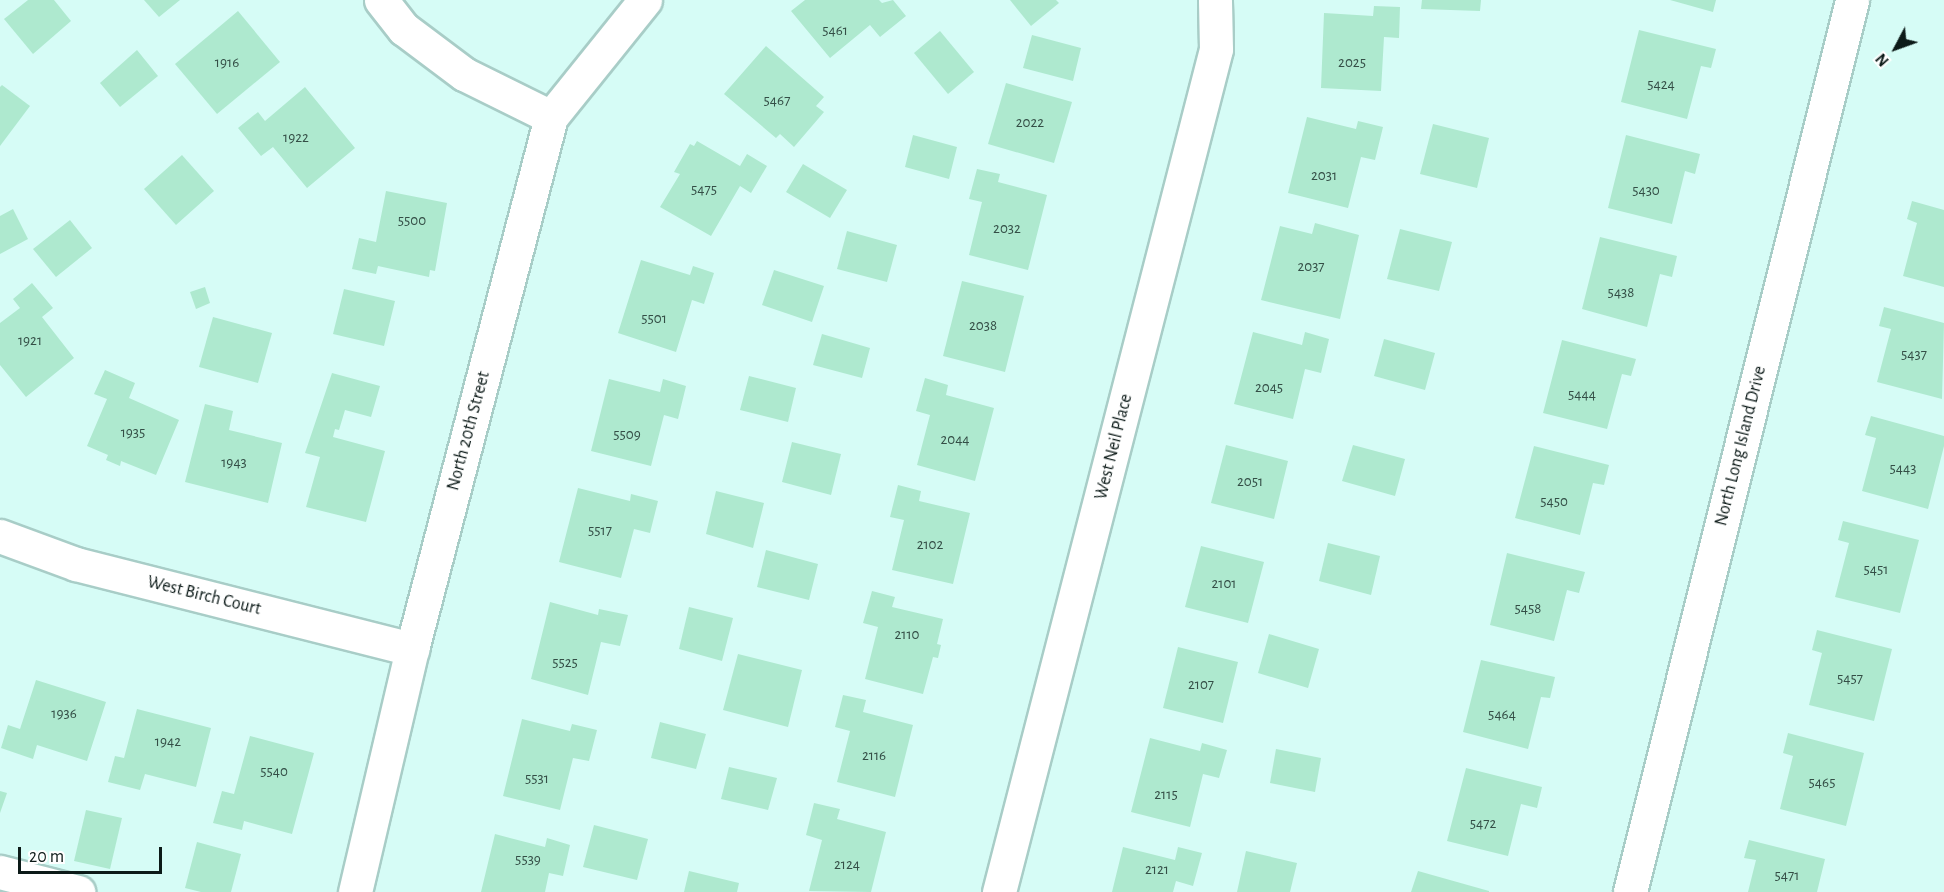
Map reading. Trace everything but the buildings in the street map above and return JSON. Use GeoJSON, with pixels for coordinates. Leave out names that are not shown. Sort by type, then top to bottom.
{"type":"FeatureCollection","features":[{"type":"Feature","properties":{"kind":"street"},"geometry":{"type":"LineString","coordinates":[[381,0],[404,29],[464,74],[551,117]]}},
{"type":"Feature","properties":{"kind":"street","name":"North 20th Street"},"geometry":{"type":"LineString","coordinates":[[355,892],[412,649],[551,117],[645,0]]}},
{"type":"Feature","properties":{"kind":"street","name":"West Neil Place"},"geometry":{"type":"LineString","coordinates":[[999,892],[1216,49],[1215,0]]}},
{"type":"Feature","properties":{"kind":"street","name":"North Long Island Drive"},"geometry":{"type":"LineString","coordinates":[[1630,892],[1852,0]]}},
{"type":"Feature","properties":{"kind":"street","name":"West Birch Court"},"geometry":{"type":"LineString","coordinates":[[0,536],[76,564],[412,649]]}},
{"type":"Feature","properties":{"kind":"street"},"geometry":{"type":"LineString","coordinates":[[0,872],[78,892]]}}]}
